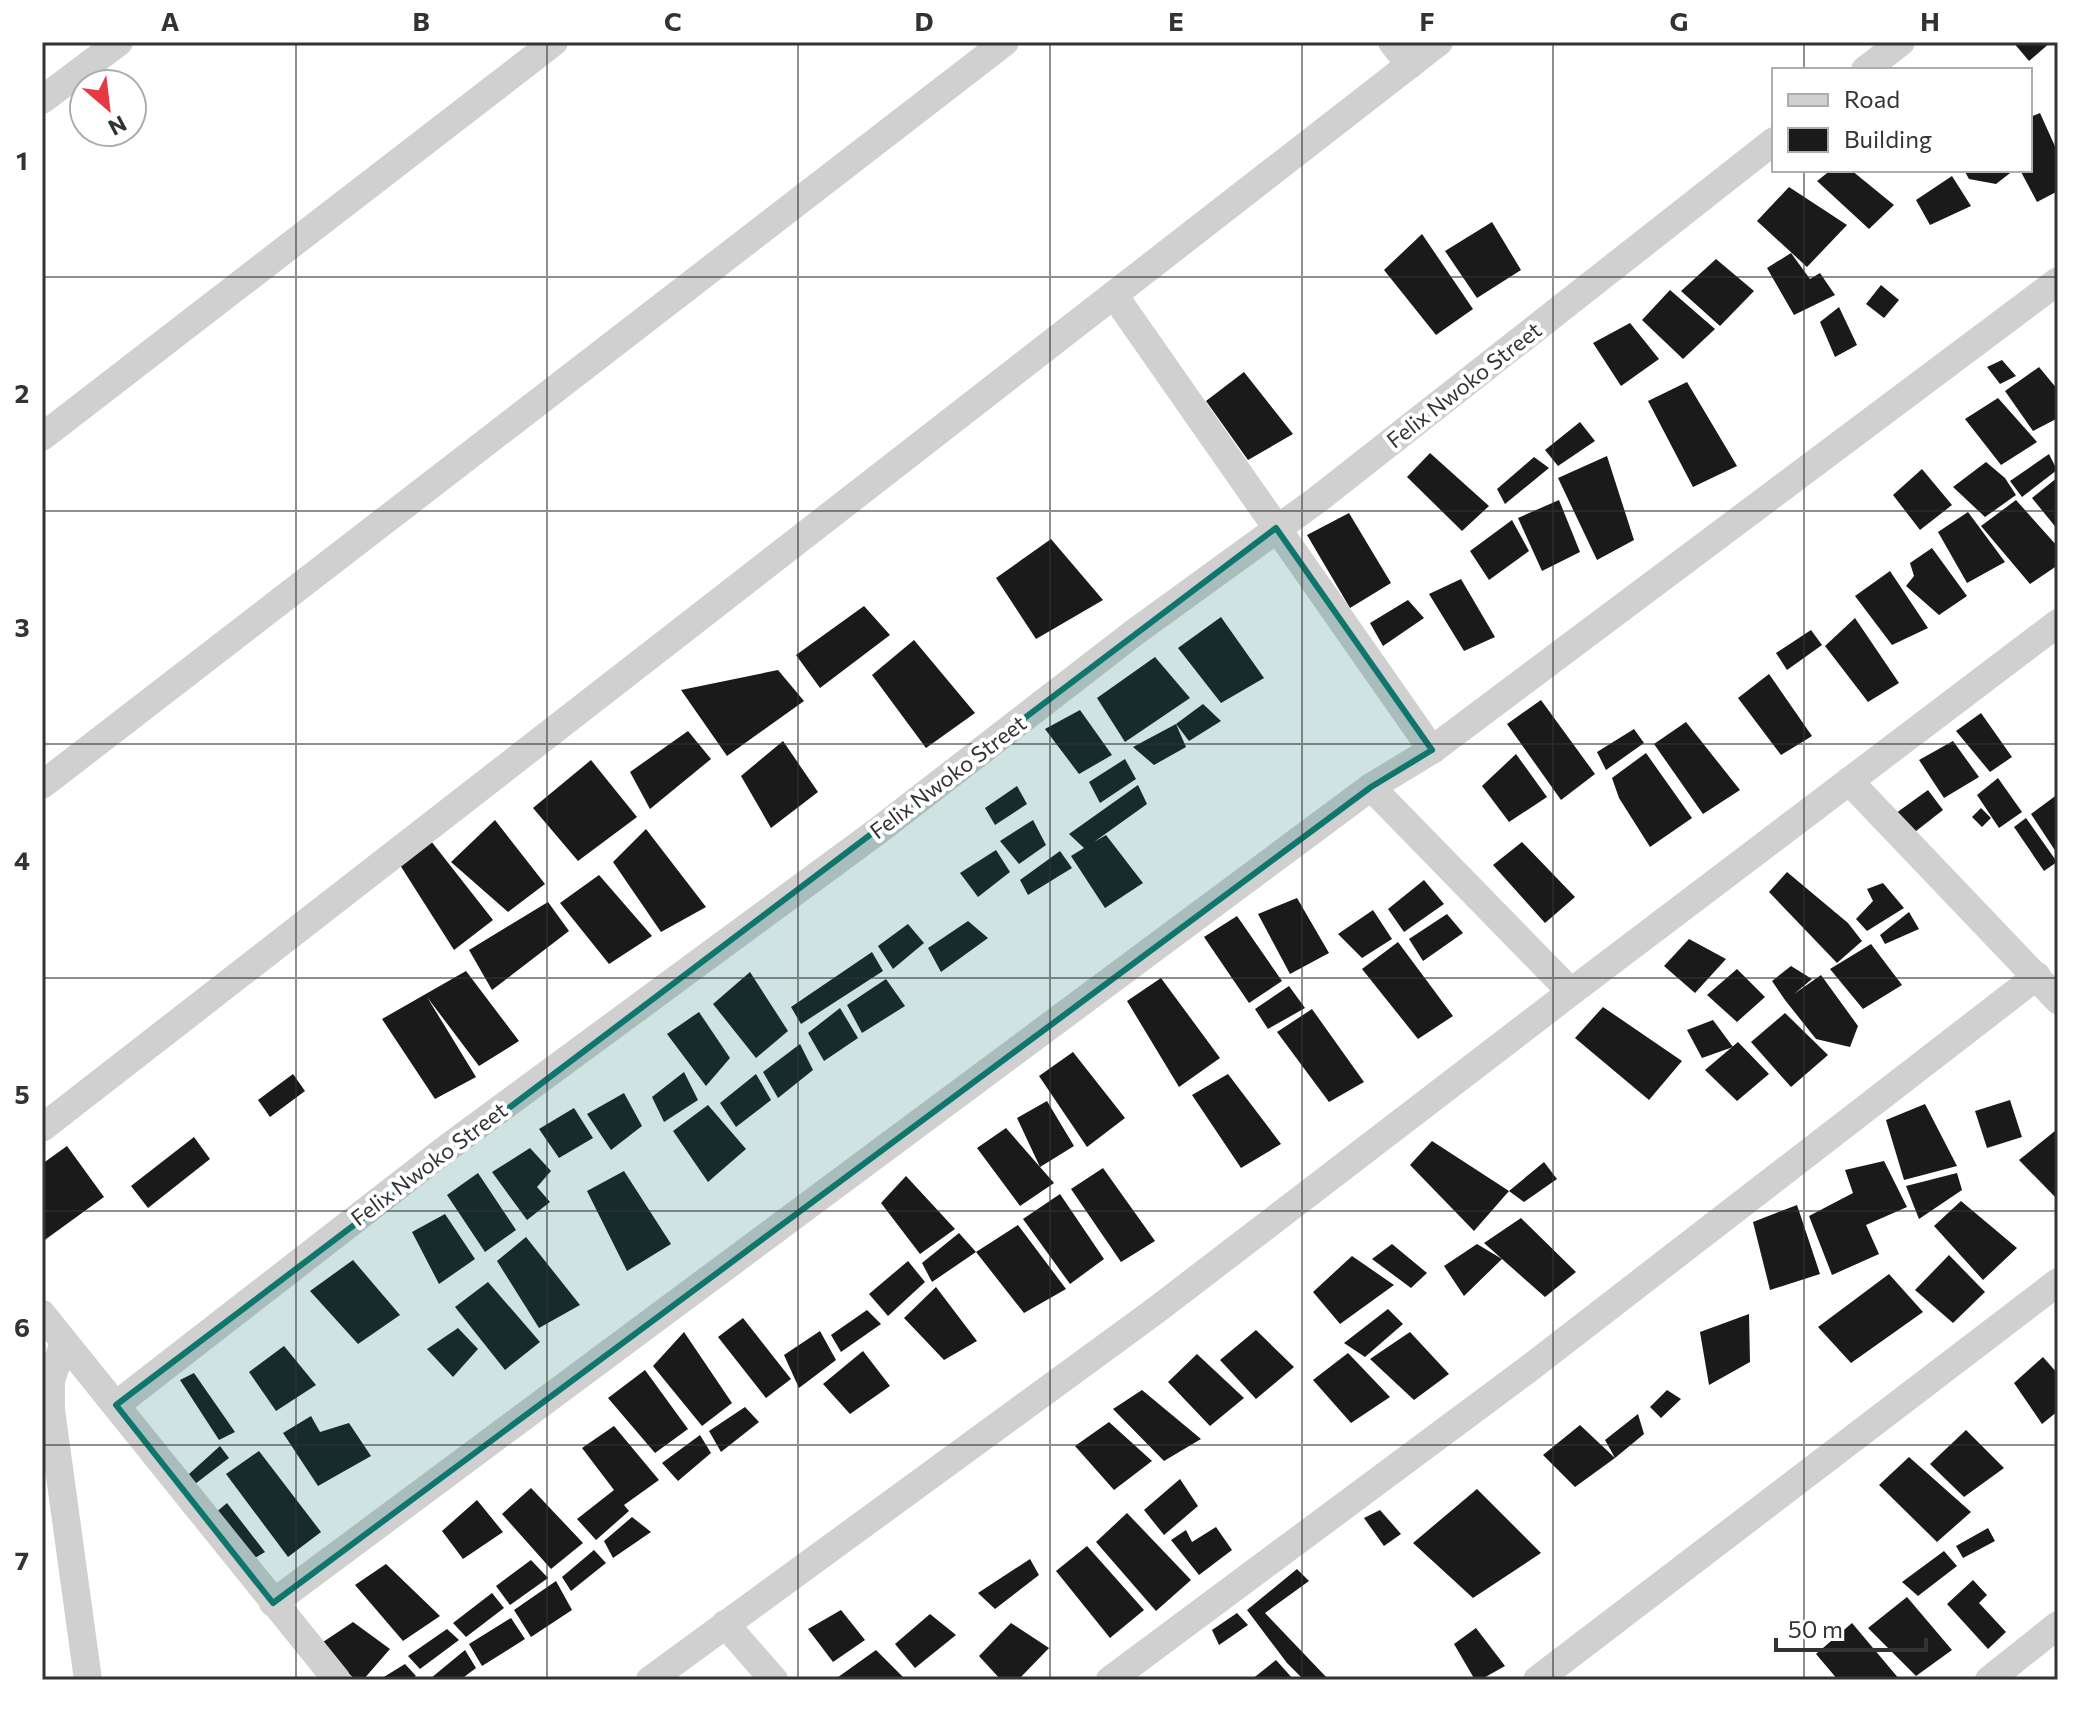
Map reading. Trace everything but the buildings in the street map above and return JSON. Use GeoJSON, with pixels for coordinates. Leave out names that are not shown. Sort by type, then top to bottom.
{"type":"FeatureCollection","features":[{"type":"Feature","properties":{"kind":"street"},"geometry":{"type":"LineString","coordinates":[[42,100],[119,42]]}},
{"type":"Feature","properties":{"kind":"street"},"geometry":{"type":"LineString","coordinates":[[42,437],[554,42]]}},
{"type":"Feature","properties":{"kind":"street"},"geometry":{"type":"LineString","coordinates":[[42,785],[1005,42]]}},
{"type":"Feature","properties":{"kind":"street"},"geometry":{"type":"LineString","coordinates":[[1392,42],[1410,65]]}},
{"type":"Feature","properties":{"kind":"street"},"geometry":{"type":"LineString","coordinates":[[42,1128],[1439,42]]}},
{"type":"Feature","properties":{"kind":"street"},"geometry":{"type":"LineString","coordinates":[[1868,68],[1901,42]]}},
{"type":"Feature","properties":{"kind":"street","name":"Felix Nwoko Street"},"geometry":{"type":"LineString","coordinates":[[116,1405],[447,1148],[879,830],[1329,491],[1772,143]]}},
{"type":"Feature","properties":{"kind":"street"},"geometry":{"type":"LineString","coordinates":[[273,1603],[1371,787],[1432,750],[2058,281]]}},
{"type":"Feature","properties":{"kind":"street"},"geometry":{"type":"LineString","coordinates":[[1114,295],[1432,750]]}},
{"type":"Feature","properties":{"kind":"street"},"geometry":{"type":"LineString","coordinates":[[650,1680],[1155,1311],[2057,625]]}},
{"type":"Feature","properties":{"kind":"street"},"geometry":{"type":"LineString","coordinates":[[1849,781],[2058,1000]]}},
{"type":"Feature","properties":{"kind":"street"},"geometry":{"type":"LineString","coordinates":[[1371,787],[1571,992]]}},
{"type":"Feature","properties":{"kind":"street"},"geometry":{"type":"LineString","coordinates":[[1110,1680],[1527,1370],[2037,976]]}},
{"type":"Feature","properties":{"kind":"street"},"geometry":{"type":"LineString","coordinates":[[1537,1680],[2058,1282]]}},
{"type":"Feature","properties":{"kind":"street"},"geometry":{"type":"LineString","coordinates":[[42,1314],[337,1680]]}},
{"type":"Feature","properties":{"kind":"street"},"geometry":{"type":"LineString","coordinates":[[64,1342],[51,1380],[51,1410],[88,1680]]}},
{"type":"Feature","properties":{"kind":"street"},"geometry":{"type":"LineString","coordinates":[[725,1624],[774,1680]]}},
{"type":"Feature","properties":{"kind":"street"},"geometry":{"type":"LineString","coordinates":[[1989,1680],[2058,1625]]}},
{"type":"Feature","properties":{"kind":"highlighted area"},"geometry":{"type":"Polygon","coordinates":[[[1276,528],[1432,750],[1371,787],[273,1603],[116,1405],[1276,528]]]}}]}
